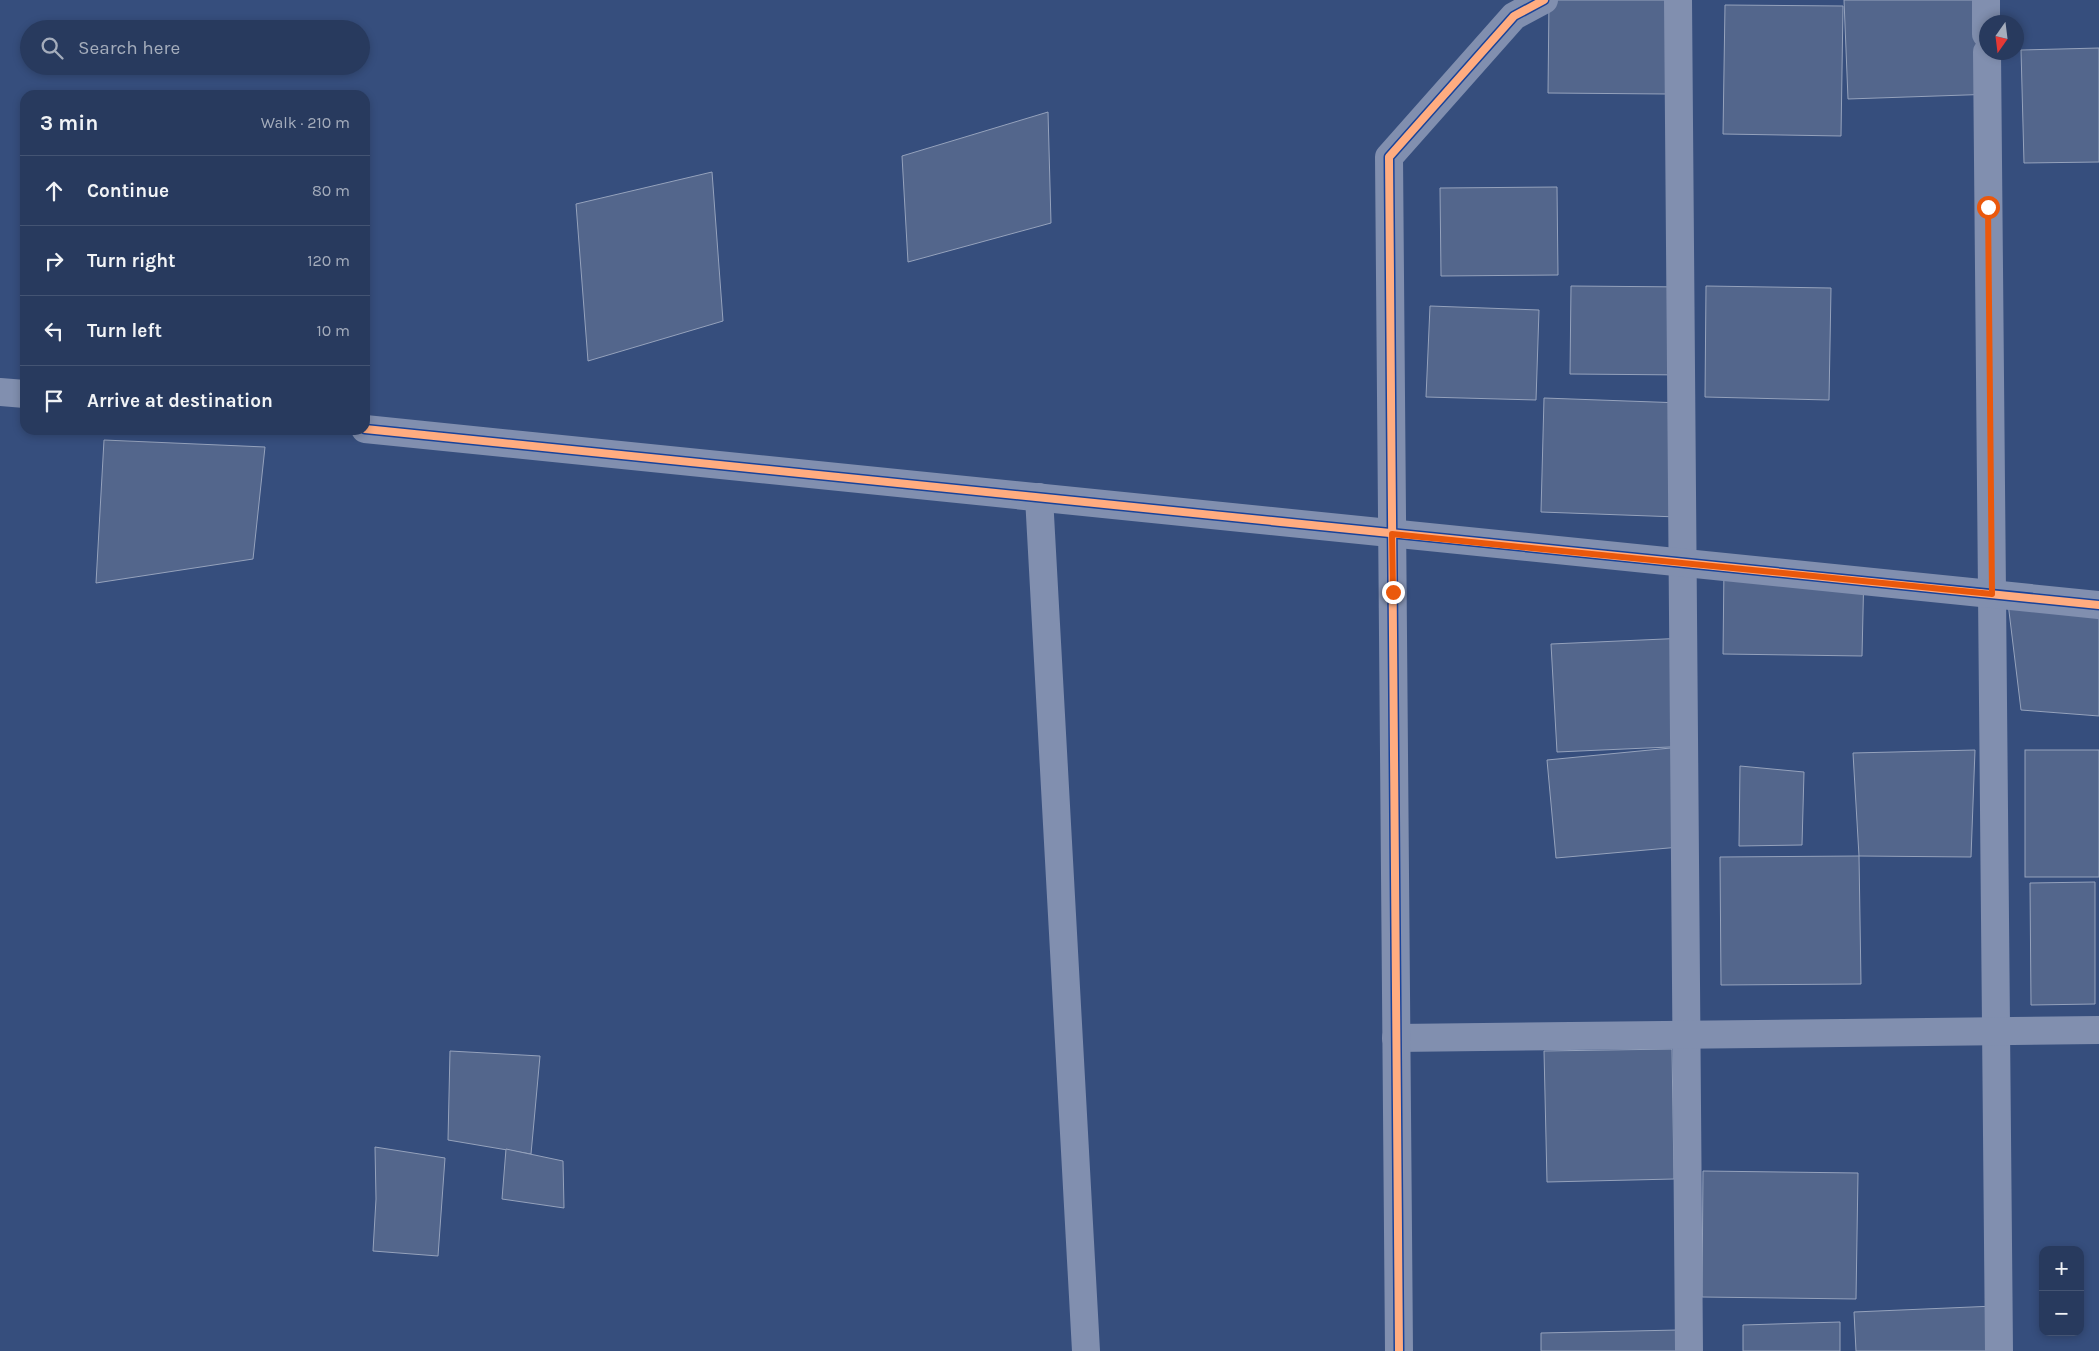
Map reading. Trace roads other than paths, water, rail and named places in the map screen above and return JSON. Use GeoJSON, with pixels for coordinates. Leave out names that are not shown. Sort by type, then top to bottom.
{"type":"FeatureCollection","features":[{"type":"Feature","properties":{"kind":"street"},"geometry":{"type":"LineString","coordinates":[[1399,1351],[1389,156],[1514,16],[1544,0]]}},
{"type":"Feature","properties":{"kind":"street"},"geometry":{"type":"LineString","coordinates":[[1678,0],[1690,1351]]}},
{"type":"Feature","properties":{"kind":"street"},"geometry":{"type":"LineString","coordinates":[[1986,0],[1986,15]]}},
{"type":"Feature","properties":{"kind":"street"},"geometry":{"type":"LineString","coordinates":[[1987,60],[1999,1351]]}},
{"type":"Feature","properties":{"kind":"street"},"geometry":{"type":"LineString","coordinates":[[0,392],[20,394]]}},
{"type":"Feature","properties":{"kind":"street"},"geometry":{"type":"LineString","coordinates":[[370,430],[2099,605]]}},
{"type":"Feature","properties":{"kind":"street"},"geometry":{"type":"LineString","coordinates":[[1039,497],[1086,1351]]}},
{"type":"Feature","properties":{"kind":"street"},"geometry":{"type":"LineString","coordinates":[[1396,1038],[2099,1030]]}}]}
